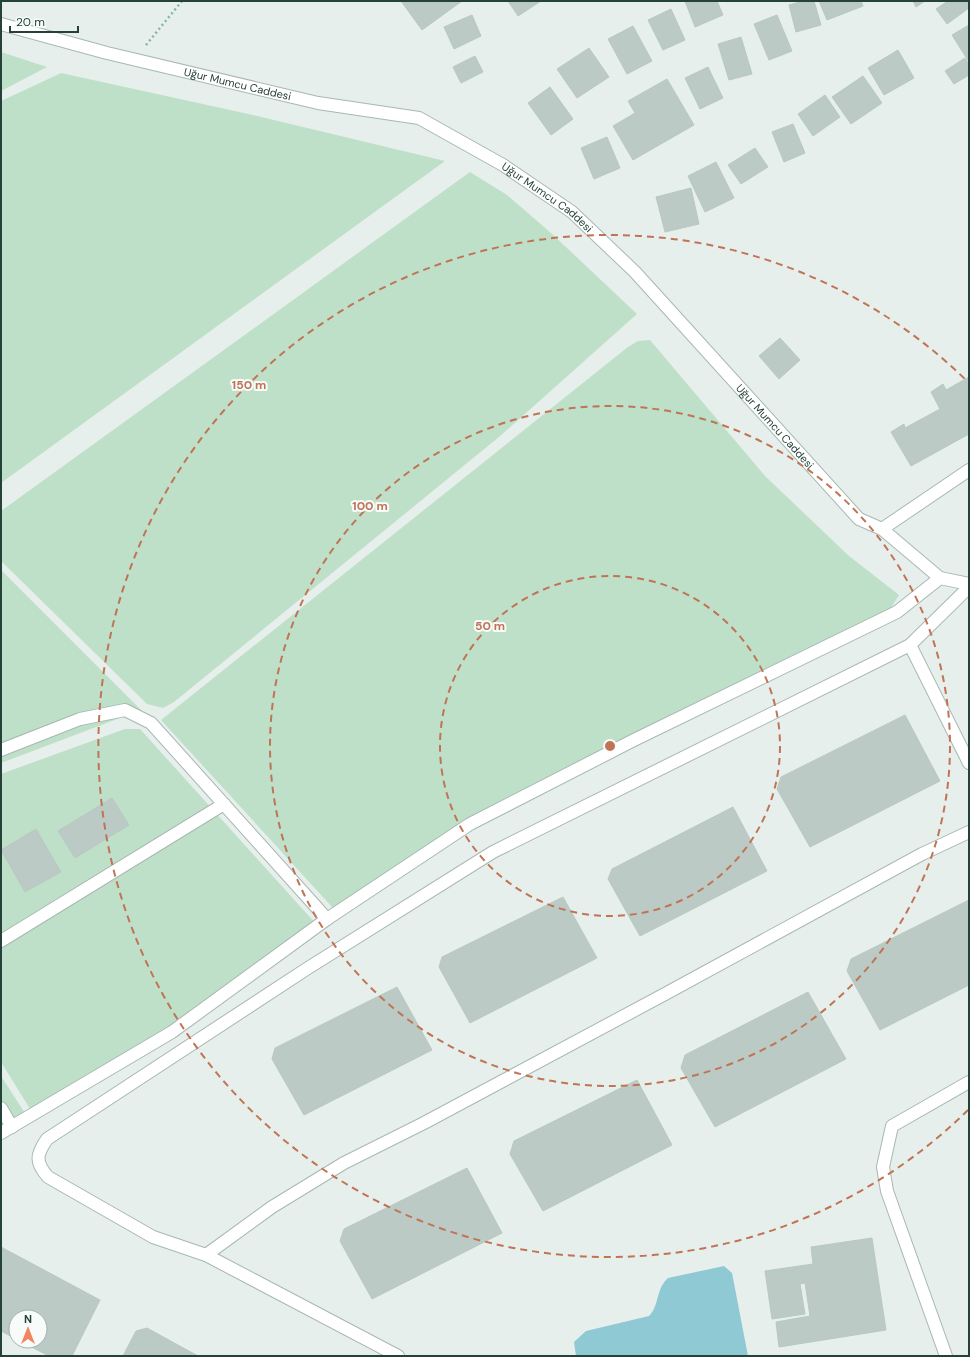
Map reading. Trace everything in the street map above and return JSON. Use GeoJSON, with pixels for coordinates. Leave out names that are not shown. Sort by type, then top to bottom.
{"type":"FeatureCollection","features":[{"type":"Feature","properties":{"kind":"street","name":"Uğur Mumcu Caddesi"},"geometry":{"type":"LineString","coordinates":[[1,24],[134,60],[318,103],[419,118],[504,165],[572,212],[635,272],[859,519],[882,529],[940,578],[969,584]]}},
{"type":"Feature","properties":{"kind":"street"},"geometry":{"type":"LineString","coordinates":[[882,529],[969,470]]}},
{"type":"Feature","properties":{"kind":"street"},"geometry":{"type":"LineString","coordinates":[[1,1133],[172,1032],[327,919],[470,824],[634,740],[897,612],[940,578]]}},
{"type":"Feature","properties":{"kind":"street"},"geometry":{"type":"LineString","coordinates":[[398,1356],[206,1255],[153,1237],[48,1177],[40,1167],[39,1158],[41,1149],[47,1139],[308,968],[493,852],[910,645],[969,587]]}},
{"type":"Feature","properties":{"kind":"street"},"geometry":{"type":"LineString","coordinates":[[910,645],[969,763]]}},
{"type":"Feature","properties":{"kind":"street"},"geometry":{"type":"LineString","coordinates":[[1,750],[80,719],[125,710],[151,723],[327,919]]}},
{"type":"Feature","properties":{"kind":"street"},"geometry":{"type":"LineString","coordinates":[[1,941],[224,804]]}},
{"type":"Feature","properties":{"kind":"street"},"geometry":{"type":"LineString","coordinates":[[206,1255],[272,1207],[344,1163],[431,1119],[686,983],[922,854],[969,832]]}},
{"type":"Feature","properties":{"kind":"street"},"geometry":{"type":"LineString","coordinates":[[946,1356],[888,1191],[883,1168],[889,1148],[892,1126],[969,1082]]}},
{"type":"Feature","properties":{"kind":"street"},"geometry":{"type":"LineString","coordinates":[[1,1108],[12,1127]]}},
{"type":"Feature","properties":{"kind":"path"},"geometry":{"type":"LineString","coordinates":[[134,60],[182,1]]}},
{"type":"Feature","properties":{"kind":"green space"},"geometry":{"type":"Polygon","coordinates":[[[1,52],[47,67],[1,91],[1,52]]]}},
{"type":"Feature","properties":{"kind":"green space"},"geometry":{"type":"Polygon","coordinates":[[[61,73],[253,115],[445,161],[1,483],[1,101],[61,73]]]}},
{"type":"Feature","properties":{"kind":"green space"},"geometry":{"type":"Polygon","coordinates":[[[470,172],[507,195],[551,233],[637,314],[499,437],[174,702],[163,708],[147,704],[1,561],[1,511],[470,172]]]}},
{"type":"Feature","properties":{"kind":"green space"},"geometry":{"type":"Polygon","coordinates":[[[650,340],[765,476],[849,556],[899,595],[889,611],[533,784],[476,817],[333,908],[161,720],[628,347],[638,341],[650,340]]]}},
{"type":"Feature","properties":{"kind":"green space"},"geometry":{"type":"Polygon","coordinates":[[[1,570],[141,710],[1,763],[1,570]]]}},
{"type":"Feature","properties":{"kind":"green space"},"geometry":{"type":"Polygon","coordinates":[[[125,729],[140,729],[317,925],[160,1045],[35,1117],[1,1062],[1,774],[125,729]]]}},
{"type":"Feature","properties":{"kind":"green space"},"geometry":{"type":"Polygon","coordinates":[[[1,1076],[30,1121],[1,1138],[1,1076]]]}},
{"type":"Feature","properties":{"kind":"water"},"geometry":{"type":"Polygon","coordinates":[[[724,1266],[732,1273],[748,1356],[576,1356],[574,1342],[586,1331],[649,1316],[655,1307],[661,1287],[668,1278],[724,1266]]]}},
{"type":"Feature","properties":{"kind":"building"},"geometry":{"type":"Polygon","coordinates":[[[401,1],[462,1],[422,30],[401,1]]]}},
{"type":"Feature","properties":{"kind":"building"},"geometry":{"type":"Polygon","coordinates":[[[508,1],[541,1],[518,16],[508,1]]]}},
{"type":"Feature","properties":{"kind":"building"},"geometry":{"type":"Polygon","coordinates":[[[685,1],[717,1],[723,15],[695,27],[685,1]]]}},
{"type":"Feature","properties":{"kind":"building"},"geometry":{"type":"Polygon","coordinates":[[[803,1],[814,1],[821,25],[796,32],[789,5],[803,1]]]}},
{"type":"Feature","properties":{"kind":"building"},"geometry":{"type":"Polygon","coordinates":[[[819,1],[861,1],[863,6],[827,20],[819,1]]]}},
{"type":"Feature","properties":{"kind":"building"},"geometry":{"type":"Polygon","coordinates":[[[913,1],[925,1],[916,7],[913,1]]]}},
{"type":"Feature","properties":{"kind":"building"},"geometry":{"type":"Polygon","coordinates":[[[948,1],[969,1],[969,8],[947,24],[936,9],[948,1]]]}},
{"type":"Feature","properties":{"kind":"building"},"geometry":{"type":"Polygon","coordinates":[[[671,9],[685,40],[663,50],[648,20],[671,9]]]}},
{"type":"Feature","properties":{"kind":"building"},"geometry":{"type":"Polygon","coordinates":[[[472,15],[481,36],[454,49],[444,27],[472,15]]]}},
{"type":"Feature","properties":{"kind":"building"},"geometry":{"type":"Polygon","coordinates":[[[777,15],[792,51],[769,60],[754,24],[777,15]]]}},
{"type":"Feature","properties":{"kind":"building"},"geometry":{"type":"Polygon","coordinates":[[[969,25],[969,62],[952,35],[969,25]]]}},
{"type":"Feature","properties":{"kind":"building"},"geometry":{"type":"Polygon","coordinates":[[[633,26],[652,61],[627,74],[608,39],[633,26]]]}},
{"type":"Feature","properties":{"kind":"building"},"geometry":{"type":"Polygon","coordinates":[[[741,37],[752,74],[729,80],[718,44],[741,37]]]}},
{"type":"Feature","properties":{"kind":"building"},"geometry":{"type":"Polygon","coordinates":[[[589,48],[609,77],[577,98],[557,69],[589,48]]]}},
{"type":"Feature","properties":{"kind":"building"},"geometry":{"type":"Polygon","coordinates":[[[898,50],[914,78],[884,95],[868,68],[898,50]]]}},
{"type":"Feature","properties":{"kind":"building"},"geometry":{"type":"Polygon","coordinates":[[[475,56],[483,72],[461,83],[453,67],[475,56]]]}},
{"type":"Feature","properties":{"kind":"building"},"geometry":{"type":"Polygon","coordinates":[[[965,58],[969,65],[969,75],[954,84],[945,71],[965,58]]]}},
{"type":"Feature","properties":{"kind":"building"},"geometry":{"type":"Polygon","coordinates":[[[708,67],[723,98],[700,109],[685,78],[708,67]]]}},
{"type":"Feature","properties":{"kind":"building"},"geometry":{"type":"Polygon","coordinates":[[[863,76],[882,103],[851,124],[832,97],[863,76]]]}},
{"type":"Feature","properties":{"kind":"building"},"geometry":{"type":"Polygon","coordinates":[[[667,79],[694,125],[633,160],[613,126],[635,113],[628,101],[667,79]]]}},
{"type":"Feature","properties":{"kind":"building"},"geometry":{"type":"Polygon","coordinates":[[[550,87],[573,119],[551,135],[528,103],[550,87]]]}},
{"type":"Feature","properties":{"kind":"building"},"geometry":{"type":"Polygon","coordinates":[[[825,95],[840,117],[813,136],[798,114],[825,95]]]}},
{"type":"Feature","properties":{"kind":"building"},"geometry":{"type":"Polygon","coordinates":[[[793,124],[805,153],[784,162],[772,132],[793,124]]]}},
{"type":"Feature","properties":{"kind":"building"},"geometry":{"type":"Polygon","coordinates":[[[607,137],[620,168],[594,179],[581,148],[607,137]]]}},
{"type":"Feature","properties":{"kind":"building"},"geometry":{"type":"Polygon","coordinates":[[[755,148],[768,167],[741,184],[728,165],[755,148]]]}},
{"type":"Feature","properties":{"kind":"building"},"geometry":{"type":"Polygon","coordinates":[[[716,162],[734,198],[705,212],[688,176],[716,162]]]}},
{"type":"Feature","properties":{"kind":"building"},"geometry":{"type":"Polygon","coordinates":[[[691,188],[699,224],[665,232],[656,197],[691,188]]]}},
{"type":"Feature","properties":{"kind":"building"},"geometry":{"type":"Polygon","coordinates":[[[780,338],[800,360],[779,379],[759,356],[780,338]]]}},
{"type":"Feature","properties":{"kind":"building"},"geometry":{"type":"Polygon","coordinates":[[[969,377],[969,434],[911,466],[891,432],[904,424],[905,428],[940,409],[931,392],[943,384],[946,390],[969,377]]]}},
{"type":"Feature","properties":{"kind":"building"},"geometry":{"type":"Polygon","coordinates":[[[905,715],[940,781],[810,847],[777,789],[781,777],[905,715]]]}},
{"type":"Feature","properties":{"kind":"building"},"geometry":{"type":"Polygon","coordinates":[[[112,798],[129,825],[75,858],[58,831],[112,798]]]}},
{"type":"Feature","properties":{"kind":"building"},"geometry":{"type":"Polygon","coordinates":[[[733,807],[767,871],[640,936],[608,879],[612,869],[733,807]]]}},
{"type":"Feature","properties":{"kind":"building"},"geometry":{"type":"Polygon","coordinates":[[[36,829],[61,872],[25,892],[1,850],[36,829]]]}},
{"type":"Feature","properties":{"kind":"building"},"geometry":{"type":"Polygon","coordinates":[[[563,897],[597,958],[470,1023],[439,967],[442,957],[563,897]]]}},
{"type":"Feature","properties":{"kind":"building"},"geometry":{"type":"Polygon","coordinates":[[[969,900],[969,985],[880,1030],[847,971],[851,959],[969,900]]]}},
{"type":"Feature","properties":{"kind":"building"},"geometry":{"type":"Polygon","coordinates":[[[397,987],[432,1050],[304,1115],[272,1059],[275,1048],[397,987]]]}},
{"type":"Feature","properties":{"kind":"building"},"geometry":{"type":"Polygon","coordinates":[[[808,992],[846,1059],[715,1127],[681,1068],[685,1055],[808,992]]]}},
{"type":"Feature","properties":{"kind":"building"},"geometry":{"type":"Polygon","coordinates":[[[637,1080],[672,1145],[543,1211],[510,1154],[514,1141],[637,1080]]]}},
{"type":"Feature","properties":{"kind":"building"},"geometry":{"type":"Polygon","coordinates":[[[467,1168],[502,1233],[372,1299],[340,1241],[344,1229],[467,1168]]]}},
{"type":"Feature","properties":{"kind":"building"},"geometry":{"type":"Polygon","coordinates":[[[872,1238],[886,1330],[779,1347],[776,1322],[810,1316],[805,1283],[800,1284],[805,1314],[772,1319],[765,1271],[813,1264],[811,1247],[872,1238]]]}},
{"type":"Feature","properties":{"kind":"building"},"geometry":{"type":"Polygon","coordinates":[[[1,1247],[100,1300],[72,1356],[49,1356],[35,1349],[48,1349],[48,1309],[8,1309],[8,1335],[1,1331],[1,1247]]]}},
{"type":"Feature","properties":{"kind":"building"},"geometry":{"type":"Polygon","coordinates":[[[147,1328],[198,1356],[123,1356],[136,1331],[147,1328]]]}}]}
